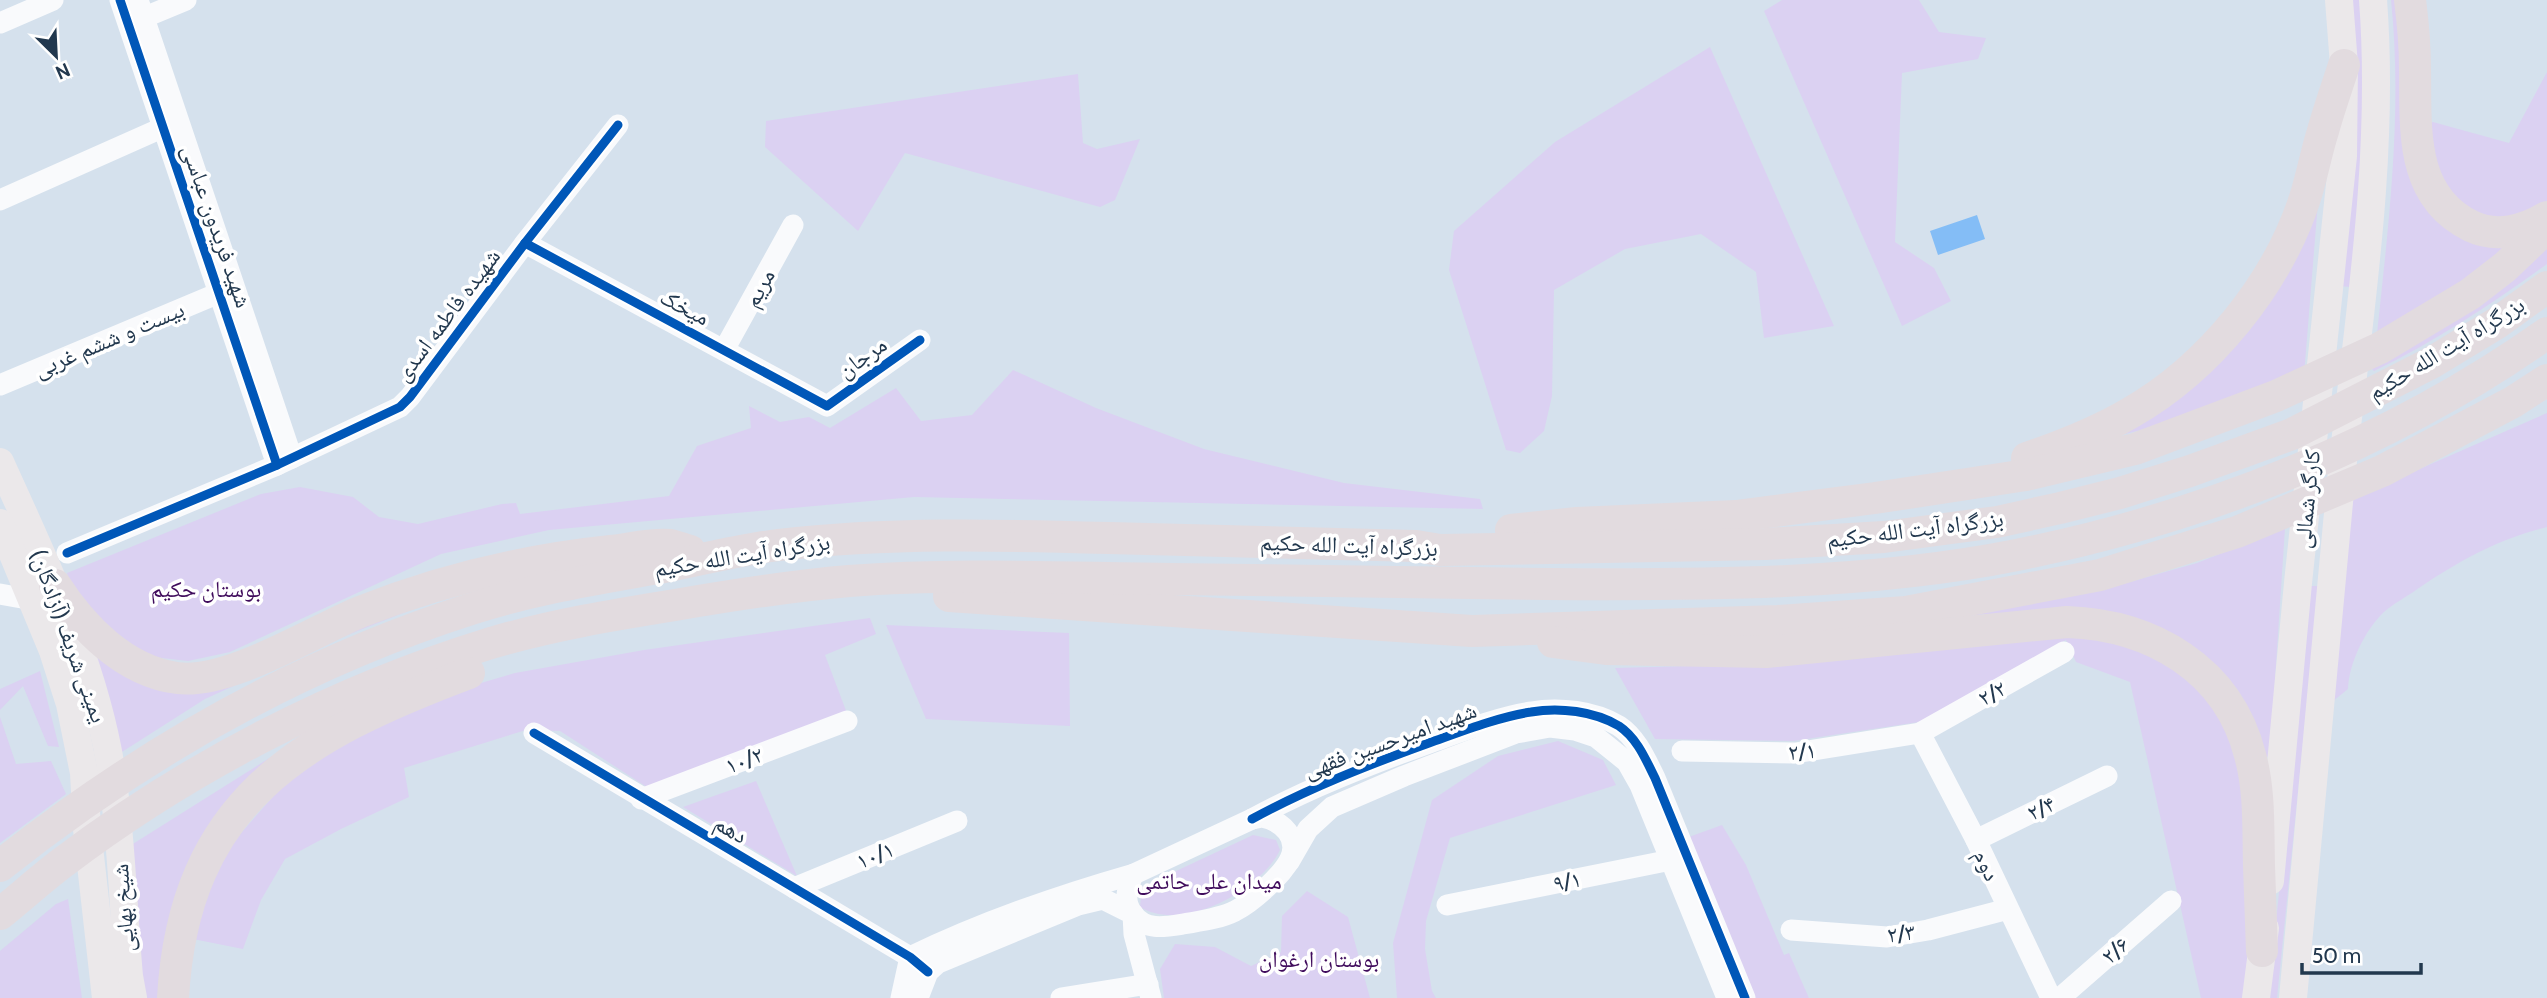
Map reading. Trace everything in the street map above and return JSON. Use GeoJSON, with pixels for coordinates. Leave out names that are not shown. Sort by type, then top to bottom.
{"type":"FeatureCollection","features":[{"type":"Feature","properties":{"kind":"highway"},"geometry":{"type":"LineString","coordinates":[[2410,0],[2415,38],[2417,150],[2422,169],[2439,202],[2451,214],[2482,231],[2521,230],[2547,218]]}},
{"type":"Feature","properties":{"kind":"highway"},"geometry":{"type":"LineString","coordinates":[[1945,488],[2054,449],[2130,413],[2161,393],[2220,339],[2262,287],[2291,233],[2305,199],[2322,132],[2344,65]]}},
{"type":"Feature","properties":{"kind":"highway"},"geometry":{"type":"LineString","coordinates":[[1416,546],[1503,531],[1577,523],[1736,516],[1945,488],[2026,475],[2135,449],[2276,396],[2380,348],[2435,316],[2505,267],[2547,227]]}},
{"type":"Feature","properties":{"kind":"highway","name":"بزرگراه آیت الله حکیم"},"geometry":{"type":"LineString","coordinates":[[76,822],[141,765],[237,708],[334,662],[461,612],[535,592],[777,545],[850,539],[996,535],[1416,546],[1440,550],[1765,544],[1884,537],[1997,522],[2120,493],[2292,434],[2431,363],[2497,323],[2547,287]]}},
{"type":"Feature","properties":{"kind":"highway","name":"بزرگراه آیت الله حکیم"},"geometry":{"type":"LineString","coordinates":[[0,914],[61,863],[131,811],[256,741],[313,713],[422,668],[490,644],[549,628],[752,592],[850,581],[990,577],[1613,585],[1765,581],[1883,574],[2011,556],[2104,535],[2220,500],[2332,455],[2437,402],[2518,354],[2547,333]]}},
{"type":"Feature","properties":{"kind":"highway"},"geometry":{"type":"LineString","coordinates":[[2382,471],[2513,402],[2547,380]]}},
{"type":"Feature","properties":{"kind":"highway"},"geometry":{"type":"LineString","coordinates":[[1472,631],[1778,621],[1906,612],[2038,588],[2126,568],[2237,532],[2382,471],[2458,445],[2547,405]]}},
{"type":"Feature","properties":{"kind":"highway"},"geometry":{"type":"LineString","coordinates":[[44,592],[65,601],[125,660],[164,676],[197,679],[252,661],[360,612],[488,570],[564,556],[670,545],[711,558]]}},
{"type":"Feature","properties":{"kind":"highway"},"geometry":{"type":"LineString","coordinates":[[850,581],[948,596],[1472,631],[1606,649],[1766,652],[2046,623],[2093,623],[2119,628],[2142,636],[2192,663],[2213,683],[2226,701],[2244,739],[2250,755],[2258,803],[2262,951]]}},
{"type":"Feature","properties":{"kind":"highway"},"geometry":{"type":"LineString","coordinates":[[173,998],[180,936],[190,901],[215,843],[240,806],[288,762],[346,726],[440,684],[494,663],[650,620],[694,602]]}},
{"type":"Feature","properties":{"kind":"highway"},"geometry":{"type":"LineString","coordinates":[[0,866],[76,822]]}},
{"type":"Feature","properties":{"kind":"main road","name":"کارگر شمالی"},"geometry":{"type":"LineString","coordinates":[[2256,998],[2343,156],[2344,65],[2339,0]]}},
{"type":"Feature","properties":{"kind":"main road","name":"کارگر شمالی"},"geometry":{"type":"LineString","coordinates":[[2293,998],[2332,565],[2361,296],[2377,103],[2373,0]]}},
{"type":"Feature","properties":{"kind":"main road","name":"یمینی شریف (آزادگان)"},"geometry":{"type":"LineString","coordinates":[[0,461],[44,592],[89,677],[112,774],[131,811]]}},
{"type":"Feature","properties":{"kind":"main road","name":"یمینی شریف (آزادگان)"},"geometry":{"type":"LineString","coordinates":[[3,542],[44,592],[53,651],[71,704],[84,773],[76,822]]}},
{"type":"Feature","properties":{"kind":"main road","name":"شیخ بهایی"},"geometry":{"type":"LineString","coordinates":[[131,811],[129,976],[133,998]]}},
{"type":"Feature","properties":{"kind":"main road","name":"شیخ بهایی"},"geometry":{"type":"LineString","coordinates":[[76,822],[106,998]]}},
{"type":"Feature","properties":{"kind":"street"},"geometry":{"type":"LineString","coordinates":[[0,23],[53,0]]}},
{"type":"Feature","properties":{"kind":"street","name":"شهید فریدون عباسی"},"geometry":{"type":"LineString","coordinates":[[120,0],[137,14],[284,461]]}},
{"type":"Feature","properties":{"kind":"street"},"geometry":{"type":"LineString","coordinates":[[137,14],[186,0]]}},
{"type":"Feature","properties":{"kind":"street"},"geometry":{"type":"LineString","coordinates":[[0,200],[171,124]]}},
{"type":"Feature","properties":{"kind":"street","name":"شهیده فاطمه اسدی"},"geometry":{"type":"LineString","coordinates":[[68,553],[284,461],[400,407],[618,125]]}},
{"type":"Feature","properties":{"kind":"street","name":"مریم"},"geometry":{"type":"LineString","coordinates":[[724,350],[793,225]]}},
{"type":"Feature","properties":{"kind":"street","name":"میخک"},"geometry":{"type":"LineString","coordinates":[[525,243],[827,406]]}},
{"type":"Feature","properties":{"kind":"street","name":"شهید فریدون عباسی"},"geometry":{"type":"LineString","coordinates":[[212,247],[219,293],[284,461]]}},
{"type":"Feature","properties":{"kind":"street","name":"بیست و ششم غربی"},"geometry":{"type":"LineString","coordinates":[[0,384],[219,293]]}},
{"type":"Feature","properties":{"kind":"street","name":"مرجان"},"geometry":{"type":"LineString","coordinates":[[827,406],[919,340]]}},
{"type":"Feature","properties":{"kind":"street"},"geometry":{"type":"LineString","coordinates":[[0,594],[44,592]]}},
{"type":"Feature","properties":{"kind":"street","name":"۲/۲"},"geometry":{"type":"LineString","coordinates":[[1920,733],[2064,652]]}},
{"type":"Feature","properties":{"kind":"street","name":"شهید امیرحسین فقهی"},"geometry":{"type":"LineString","coordinates":[[1252,819],[1288,799],[1357,769],[1461,732],[1530,712],[1570,710],[1604,720],[1620,727],[1638,746],[1655,778],[1727,998]]}},
{"type":"Feature","properties":{"kind":"street","name":"۱۰/۲"},"geometry":{"type":"LineString","coordinates":[[641,799],[847,721]]}},
{"type":"Feature","properties":{"kind":"street","name":"شهید امیرحسین فقهی"},"geometry":{"type":"LineString","coordinates":[[1289,862],[1308,829],[1332,807],[1516,733],[1550,727],[1575,730],[1596,737],[1627,762],[1679,857],[1745,998]]}},
{"type":"Feature","properties":{"kind":"street","name":"دهم"},"geometry":{"type":"LineString","coordinates":[[534,733],[910,957],[928,972]]}},
{"type":"Feature","properties":{"kind":"street","name":"۲/۱"},"geometry":{"type":"LineString","coordinates":[[1682,751],[1795,753],[1920,733]]}},
{"type":"Feature","properties":{"kind":"street","name":"دوم"},"geometry":{"type":"LineString","coordinates":[[1920,733],[1976,840],[2051,998]]}},
{"type":"Feature","properties":{"kind":"street","name":"۲/۴"},"geometry":{"type":"LineString","coordinates":[[1976,840],[2107,776]]}},
{"type":"Feature","properties":{"kind":"street"},"geometry":{"type":"LineString","coordinates":[[901,998],[910,957],[953,936],[1071,892],[1134,874],[1252,819],[1272,819],[1282,824],[1292,842],[1289,862],[1258,896],[1235,911],[1217,918],[1150,927],[1133,914],[1102,899],[1078,905],[938,962],[928,972],[918,998]]}},
{"type":"Feature","properties":{"kind":"street","name":"۱۰/۱"},"geometry":{"type":"LineString","coordinates":[[794,888],[957,821]]}},
{"type":"Feature","properties":{"kind":"street","name":"۹/۱"},"geometry":{"type":"LineString","coordinates":[[1447,905],[1679,857]]}},
{"type":"Feature","properties":{"kind":"street"},"geometry":{"type":"LineString","coordinates":[[1134,874],[1129,883],[1128,905],[1133,914],[1134,934],[1148,983]]}},
{"type":"Feature","properties":{"kind":"street","name":"۲/۶"},"geometry":{"type":"LineString","coordinates":[[2060,998],[2171,901]]}},
{"type":"Feature","properties":{"kind":"street","name":"۲/۳"},"geometry":{"type":"LineString","coordinates":[[1791,930],[1887,937],[2008,909]]}},
{"type":"Feature","properties":{"kind":"street"},"geometry":{"type":"LineString","coordinates":[[1148,983],[1153,950],[1166,933],[1183,924]]}},
{"type":"Feature","properties":{"kind":"street"},"geometry":{"type":"LineString","coordinates":[[1061,998],[1148,983]]}},
{"type":"Feature","properties":{"kind":"green space"},"geometry":{"type":"Polygon","coordinates":[[[1782,0],[1919,0],[1939,32],[1986,38],[1978,59],[1902,73],[1895,242],[1934,268],[1951,301],[1902,326],[1764,11],[1782,0]]]}},
{"type":"Feature","properties":{"kind":"green space"},"geometry":{"type":"Polygon","coordinates":[[[2350,0],[2362,0],[2367,111],[2350,287],[2340,286],[2350,0]]]}},
{"type":"Feature","properties":{"kind":"green space"},"geometry":{"type":"Polygon","coordinates":[[[2391,0],[2402,0],[2423,187],[2517,235],[2491,264],[2376,343],[2395,129],[2391,0]]]}},
{"type":"Feature","properties":{"kind":"green space"},"geometry":{"type":"Polygon","coordinates":[[[1710,47],[1834,326],[1764,338],[1756,272],[1701,234],[1625,249],[1554,290],[1552,396],[1544,431],[1520,453],[1506,450],[1449,270],[1454,231],[1555,142],[1710,47]]]}},
{"type":"Feature","properties":{"kind":"green space"},"geometry":{"type":"Polygon","coordinates":[[[2547,72],[2547,207],[2493,226],[2447,203],[2424,124],[2433,122],[2509,143],[2547,72]]]}},
{"type":"Feature","properties":{"kind":"green space"},"geometry":{"type":"Polygon","coordinates":[[[1078,74],[1083,143],[1097,149],[1140,139],[1115,200],[1100,207],[905,153],[858,231],[765,147],[766,121],[1078,74]]]}},
{"type":"Feature","properties":{"kind":"green space"},"geometry":{"type":"Polygon","coordinates":[[[2318,202],[2304,375],[2189,418],[2093,442],[2148,410],[2318,202]]]}},
{"type":"Feature","properties":{"kind":"green space"},"geometry":{"type":"Polygon","coordinates":[[[2547,245],[2547,264],[2485,307],[2419,348],[2374,371],[2366,363],[2547,245]]]}},
{"type":"Feature","properties":{"kind":"green space","name":"بوستان حکیم"},"geometry":{"type":"Polygon","coordinates":[[[1013,370],[1096,408],[1204,449],[1344,483],[1480,499],[1483,509],[914,497],[549,530],[441,554],[230,652],[188,661],[136,655],[76,603],[67,573],[261,494],[300,487],[353,497],[379,517],[418,524],[502,504],[516,503],[520,514],[669,496],[697,446],[751,428],[749,406],[780,422],[809,417],[830,428],[896,388],[921,421],[972,415],[1013,370]]]}},
{"type":"Feature","properties":{"kind":"green space"},"geometry":{"type":"Polygon","coordinates":[[[2547,413],[2547,527],[2479,552],[2388,609],[2370,628],[2359,648],[2351,669],[2348,689],[2327,706],[2349,500],[2547,413]]]}},
{"type":"Feature","properties":{"kind":"green space"},"geometry":{"type":"Polygon","coordinates":[[[2285,528],[2270,756],[2260,760],[2227,680],[2050,610],[1961,616],[2112,587],[2197,563],[2285,528]]]}},
{"type":"Feature","properties":{"kind":"green space"},"geometry":{"type":"Polygon","coordinates":[[[2311,586],[2319,586],[2277,998],[2268,998],[2311,586]]]}},
{"type":"Feature","properties":{"kind":"green space"},"geometry":{"type":"Polygon","coordinates":[[[438,599],[330,642],[205,699],[114,757],[96,655],[145,682],[438,599]]]}},
{"type":"Feature","properties":{"kind":"green space"},"geometry":{"type":"Polygon","coordinates":[[[870,618],[876,634],[825,655],[848,716],[650,789],[560,731],[526,730],[404,768],[409,797],[285,859],[261,900],[243,949],[188,938],[213,865],[306,759],[464,688],[515,673],[644,650],[870,618]]]}},
{"type":"Feature","properties":{"kind":"green space"},"geometry":{"type":"Polygon","coordinates":[[[886,625],[1069,633],[1070,726],[926,719],[886,625]]]}},
{"type":"Feature","properties":{"kind":"green space"},"geometry":{"type":"Polygon","coordinates":[[[2060,629],[2146,649],[2218,701],[2245,759],[2250,905],[2245,998],[2201,998],[2130,682],[2076,662],[2066,640],[1919,722],[1793,741],[1655,739],[1615,668],[1795,663],[2060,629]]]}},
{"type":"Feature","properties":{"kind":"green space"},"geometry":{"type":"Polygon","coordinates":[[[40,671],[59,747],[48,746],[23,686],[0,710],[0,689],[40,671]]]}},
{"type":"Feature","properties":{"kind":"green space"},"geometry":{"type":"Polygon","coordinates":[[[0,717],[16,764],[51,761],[66,794],[0,843],[0,717]]]}},
{"type":"Feature","properties":{"kind":"green space"},"geometry":{"type":"Polygon","coordinates":[[[1558,741],[1603,760],[1616,785],[1450,838],[1426,921],[1425,949],[1432,991],[1436,998],[1397,998],[1393,943],[1432,800],[1498,756],[1558,741]]]}},
{"type":"Feature","properties":{"kind":"green space"},"geometry":{"type":"Polygon","coordinates":[[[282,750],[168,935],[162,960],[163,998],[147,998],[140,966],[128,847],[282,750]]]}},
{"type":"Feature","properties":{"kind":"green space"},"geometry":{"type":"Polygon","coordinates":[[[756,781],[797,876],[683,807],[756,781]]]}},
{"type":"Feature","properties":{"kind":"green space"},"geometry":{"type":"Polygon","coordinates":[[[1722,825],[1746,865],[1784,955],[1789,953],[1809,998],[1752,998],[1686,838],[1722,825]]]}},
{"type":"Feature","properties":{"kind":"green space","name":"میدان علی حاتمی"},"geometry":{"type":"Polygon","coordinates":[[[1253,835],[1276,840],[1280,850],[1256,880],[1238,893],[1218,904],[1177,915],[1157,914],[1140,907],[1142,887],[1253,835]]]}},
{"type":"Feature","properties":{"kind":"green space","name":"بوستان ارغوان"},"geometry":{"type":"Polygon","coordinates":[[[1307,891],[1348,917],[1370,998],[1164,998],[1160,969],[1175,944],[1215,947],[1251,966],[1281,952],[1282,916],[1307,891]]]}},
{"type":"Feature","properties":{"kind":"green space"},"geometry":{"type":"Polygon","coordinates":[[[68,899],[82,998],[0,998],[0,951],[56,904],[68,899]]]}},
{"type":"Feature","properties":{"kind":"water"},"geometry":{"type":"Polygon","coordinates":[[[1977,215],[1985,239],[1938,255],[1930,231],[1977,215]]]}},
{"type":"Feature","properties":{"kind":"cycle path"},"geometry":{"type":"LineString","coordinates":[[120,0],[277,465]]}},
{"type":"Feature","properties":{"kind":"cycle path"},"geometry":{"type":"LineString","coordinates":[[67,553],[277,465],[400,407],[618,125]]}},
{"type":"Feature","properties":{"kind":"cycle path"},"geometry":{"type":"LineString","coordinates":[[525,243],[827,406],[920,340]]}},
{"type":"Feature","properties":{"kind":"cycle path"},"geometry":{"type":"LineString","coordinates":[[1252,819],[1361,769],[1492,721],[1518,714],[1553,710],[1599,717],[1625,731],[1636,743],[1655,778],[1745,998]]}},
{"type":"Feature","properties":{"kind":"cycle path"},"geometry":{"type":"LineString","coordinates":[[534,733],[910,957],[928,972]]}}]}
